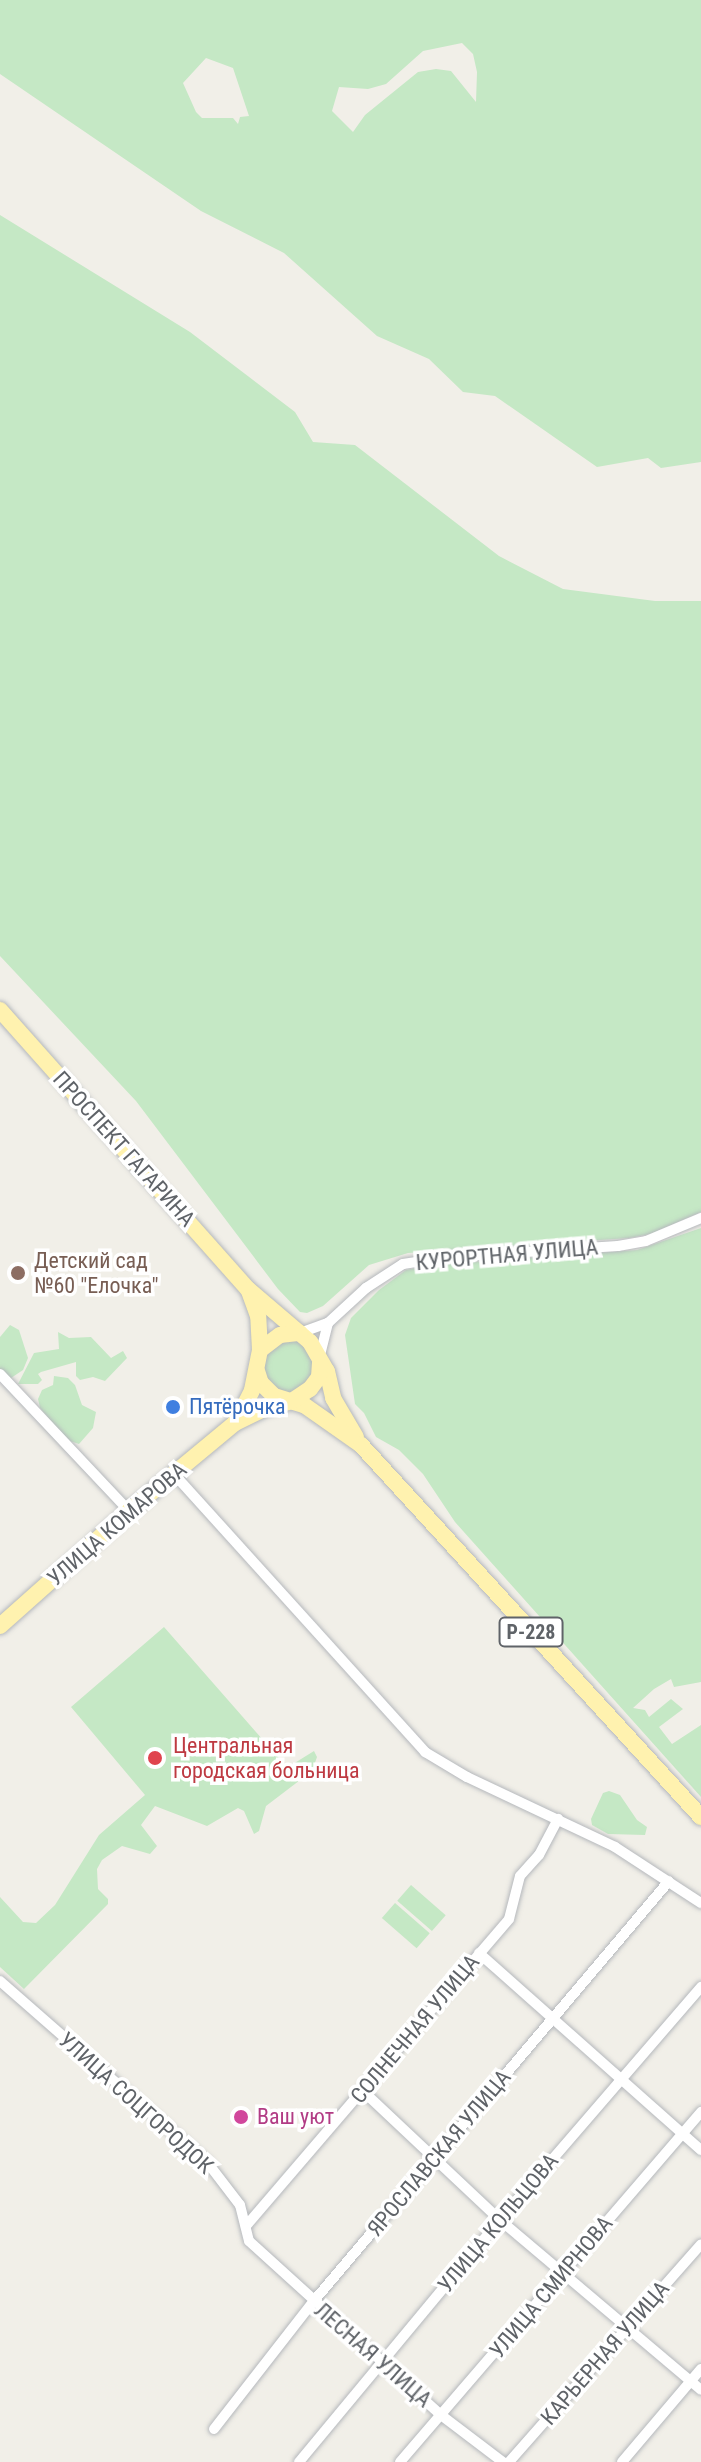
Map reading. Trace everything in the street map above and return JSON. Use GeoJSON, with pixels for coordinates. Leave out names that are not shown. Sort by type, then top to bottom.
{"type":"FeatureCollection","features":[{"type":"Feature","properties":{"kind":"main road","name":"ПРОСПЕКТ ГАГАРИНА"},"geometry":{"type":"LineString","coordinates":[[0,1010],[248,1289],[300,1333]]}},
{"type":"Feature","properties":{"kind":"main road","name":"ПРОСПЕКТ ГАГАРИНА"},"geometry":{"type":"LineString","coordinates":[[248,1289],[258,1316],[260,1350]]}},
{"type":"Feature","properties":{"kind":"main road"},"geometry":{"type":"LineString","coordinates":[[235,1423],[257,1371],[260,1350],[280,1335],[300,1333]]}},
{"type":"Feature","properties":{"kind":"main road","name":"Р-228"},"geometry":{"type":"LineString","coordinates":[[300,1333],[320,1355],[333,1398],[361,1445]]}},
{"type":"Feature","properties":{"kind":"main road"},"geometry":{"type":"LineString","coordinates":[[235,1423],[266,1408],[292,1401],[315,1384],[319,1377],[320,1355]]}},
{"type":"Feature","properties":{"kind":"main road","name":"Р-228"},"geometry":{"type":"LineString","coordinates":[[257,1371],[261,1383],[274,1396],[322,1416],[361,1445],[701,1817]]}},
{"type":"Feature","properties":{"kind":"main road","name":"УЛИЦА КОМАРОВА"},"geometry":{"type":"LineString","coordinates":[[0,1626],[129,1511],[235,1423]]}},
{"type":"Feature","properties":{"kind":"street","name":"КУРОРТНАЯ УЛИЦА"},"geometry":{"type":"LineString","coordinates":[[300,1333],[328,1323],[389,1270],[403,1264],[449,1257],[618,1246],[646,1241],[701,1218]]}},
{"type":"Feature","properties":{"kind":"street"},"geometry":{"type":"LineString","coordinates":[[320,1355],[328,1323]]}},
{"type":"Feature","properties":{"kind":"street"},"geometry":{"type":"LineString","coordinates":[[0,1374],[129,1511]]}},
{"type":"Feature","properties":{"kind":"street"},"geometry":{"type":"LineString","coordinates":[[174,1474],[425,1752],[489,1788],[558,1819],[669,1881],[701,1903]]}},
{"type":"Feature","properties":{"kind":"street","name":"СОЛНЕЧНАЯ УЛИЦА"},"geometry":{"type":"LineString","coordinates":[[246,2226],[509,1919],[520,1876],[539,1855],[558,1819]]}},
{"type":"Feature","properties":{"kind":"street","name":"ЯРОСЛАВСКАЯ УЛИЦА"},"geometry":{"type":"LineString","coordinates":[[214,2429],[313,2302],[669,1881]]}},
{"type":"Feature","properties":{"kind":"street"},"geometry":{"type":"LineString","coordinates":[[479,1953],[701,2150]]}},
{"type":"Feature","properties":{"kind":"street","name":"УЛИЦА СОЦГОРОДОК"},"geometry":{"type":"LineString","coordinates":[[0,1981],[207,2162],[240,2205],[249,2241]]}},
{"type":"Feature","properties":{"kind":"street","name":"УЛИЦА КОЛЬЦОВА"},"geometry":{"type":"LineString","coordinates":[[299,2462],[500,2220],[701,1987]]}},
{"type":"Feature","properties":{"kind":"street"},"geometry":{"type":"LineString","coordinates":[[363,2091],[500,2220],[701,2390]]}},
{"type":"Feature","properties":{"kind":"street","name":"УЛИЦА СМИРНОВА"},"geometry":{"type":"LineString","coordinates":[[400,2462],[701,2112]]}},
{"type":"Feature","properties":{"kind":"street","name":"ЛЕСНАЯ УЛИЦА"},"geometry":{"type":"LineString","coordinates":[[249,2241],[441,2415],[503,2462]]}},
{"type":"Feature","properties":{"kind":"street","name":"КАРЬЕРНАЯ УЛИЦА"},"geometry":{"type":"LineString","coordinates":[[509,2462],[701,2244]]}},
{"type":"Feature","properties":{"kind":"street"},"geometry":{"type":"LineString","coordinates":[[622,2462],[701,2369]]}},
{"type":"Feature","properties":{"kind":"green space"},"geometry":{"type":"Polygon","coordinates":[[[0,0],[701,0],[701,462],[661,468],[648,458],[597,467],[495,396],[463,392],[429,359],[377,336],[284,253],[201,211],[0,74],[0,0]],[[462,43],[423,51],[386,84],[368,89],[339,87],[332,111],[353,132],[365,115],[418,72],[436,69],[451,71],[476,102],[477,72],[473,54],[462,43]],[[206,58],[183,83],[196,112],[202,118],[233,118],[238,124],[240,117],[249,116],[233,68],[206,58]]]}},
{"type":"Feature","properties":{"kind":"green space"},"geometry":{"type":"Polygon","coordinates":[[[0,215],[190,332],[295,412],[313,442],[355,445],[499,556],[563,589],[655,601],[701,601],[701,1212],[650,1234],[629,1238],[408,1253],[369,1265],[323,1306],[307,1313],[300,1312],[278,1289],[136,1101],[0,956],[0,215]]]}},
{"type":"Feature","properties":{"kind":"green space"},"geometry":{"type":"Polygon","coordinates":[[[701,1228],[701,1682],[674,1687],[671,1679],[633,1708],[645,1710],[649,1717],[671,1699],[683,1709],[659,1727],[672,1744],[701,1725],[701,1797],[455,1522],[423,1474],[399,1450],[376,1437],[364,1413],[355,1404],[345,1335],[351,1318],[379,1290],[406,1270],[432,1265],[637,1250],[701,1228]]]}},
{"type":"Feature","properties":{"kind":"green space"},"geometry":{"type":"Polygon","coordinates":[[[10,1325],[19,1330],[28,1358],[23,1370],[8,1380],[0,1372],[0,1337],[10,1325]]]}},
{"type":"Feature","properties":{"kind":"green space"},"geometry":{"type":"Polygon","coordinates":[[[58,1332],[69,1338],[91,1337],[111,1358],[123,1351],[127,1358],[105,1381],[93,1377],[80,1380],[76,1376],[76,1362],[41,1372],[38,1374],[42,1380],[38,1384],[18,1384],[34,1353],[59,1349],[58,1332]]]}},
{"type":"Feature","properties":{"kind":"green space"},"geometry":{"type":"Polygon","coordinates":[[[288,1340],[306,1348],[314,1366],[306,1384],[288,1392],[270,1384],[262,1366],[270,1348],[288,1340]]]}},
{"type":"Feature","properties":{"kind":"green space"},"geometry":{"type":"Polygon","coordinates":[[[54,1376],[68,1378],[75,1385],[82,1405],[96,1412],[93,1428],[79,1444],[67,1440],[40,1408],[38,1399],[42,1390],[53,1385],[54,1376]]]}},
{"type":"Feature","properties":{"kind":"green space"},"geometry":{"type":"Polygon","coordinates":[[[164,1627],[285,1765],[293,1764],[314,1751],[317,1757],[312,1771],[266,1806],[259,1831],[254,1834],[244,1811],[238,1808],[207,1826],[155,1806],[141,1825],[157,1846],[150,1854],[122,1846],[102,1860],[97,1869],[98,1889],[108,1899],[108,1904],[24,1989],[0,1967],[0,1897],[23,1922],[36,1923],[55,1905],[99,1835],[145,1795],[71,1707],[164,1627]]]}},
{"type":"Feature","properties":{"kind":"green space"},"geometry":{"type":"Polygon","coordinates":[[[609,1791],[620,1795],[637,1820],[647,1827],[645,1835],[608,1834],[592,1825],[591,1819],[603,1793],[609,1791]]]}},
{"type":"Feature","properties":{"kind":"green space"},"geometry":{"type":"Polygon","coordinates":[[[411,1885],[446,1915],[432,1931],[397,1901],[411,1885]]]}},
{"type":"Feature","properties":{"kind":"green space"},"geometry":{"type":"Polygon","coordinates":[[[395,1903],[430,1933],[417,1948],[382,1918],[395,1903]]]}},
{"type":"Feature","properties":{"kind":"place","name":"Детский сад №60 \"Елочка\""},"geometry":{"type":"Point","coordinates":[18,1273]}},
{"type":"Feature","properties":{"kind":"place","name":"Пятёрочка"},"geometry":{"type":"Point","coordinates":[173,1407]}},
{"type":"Feature","properties":{"kind":"place","name":"Центральная городская больница"},"geometry":{"type":"Point","coordinates":[155,1758]}},
{"type":"Feature","properties":{"kind":"place","name":"Ваш уют"},"geometry":{"type":"Point","coordinates":[241,2117]}}]}
